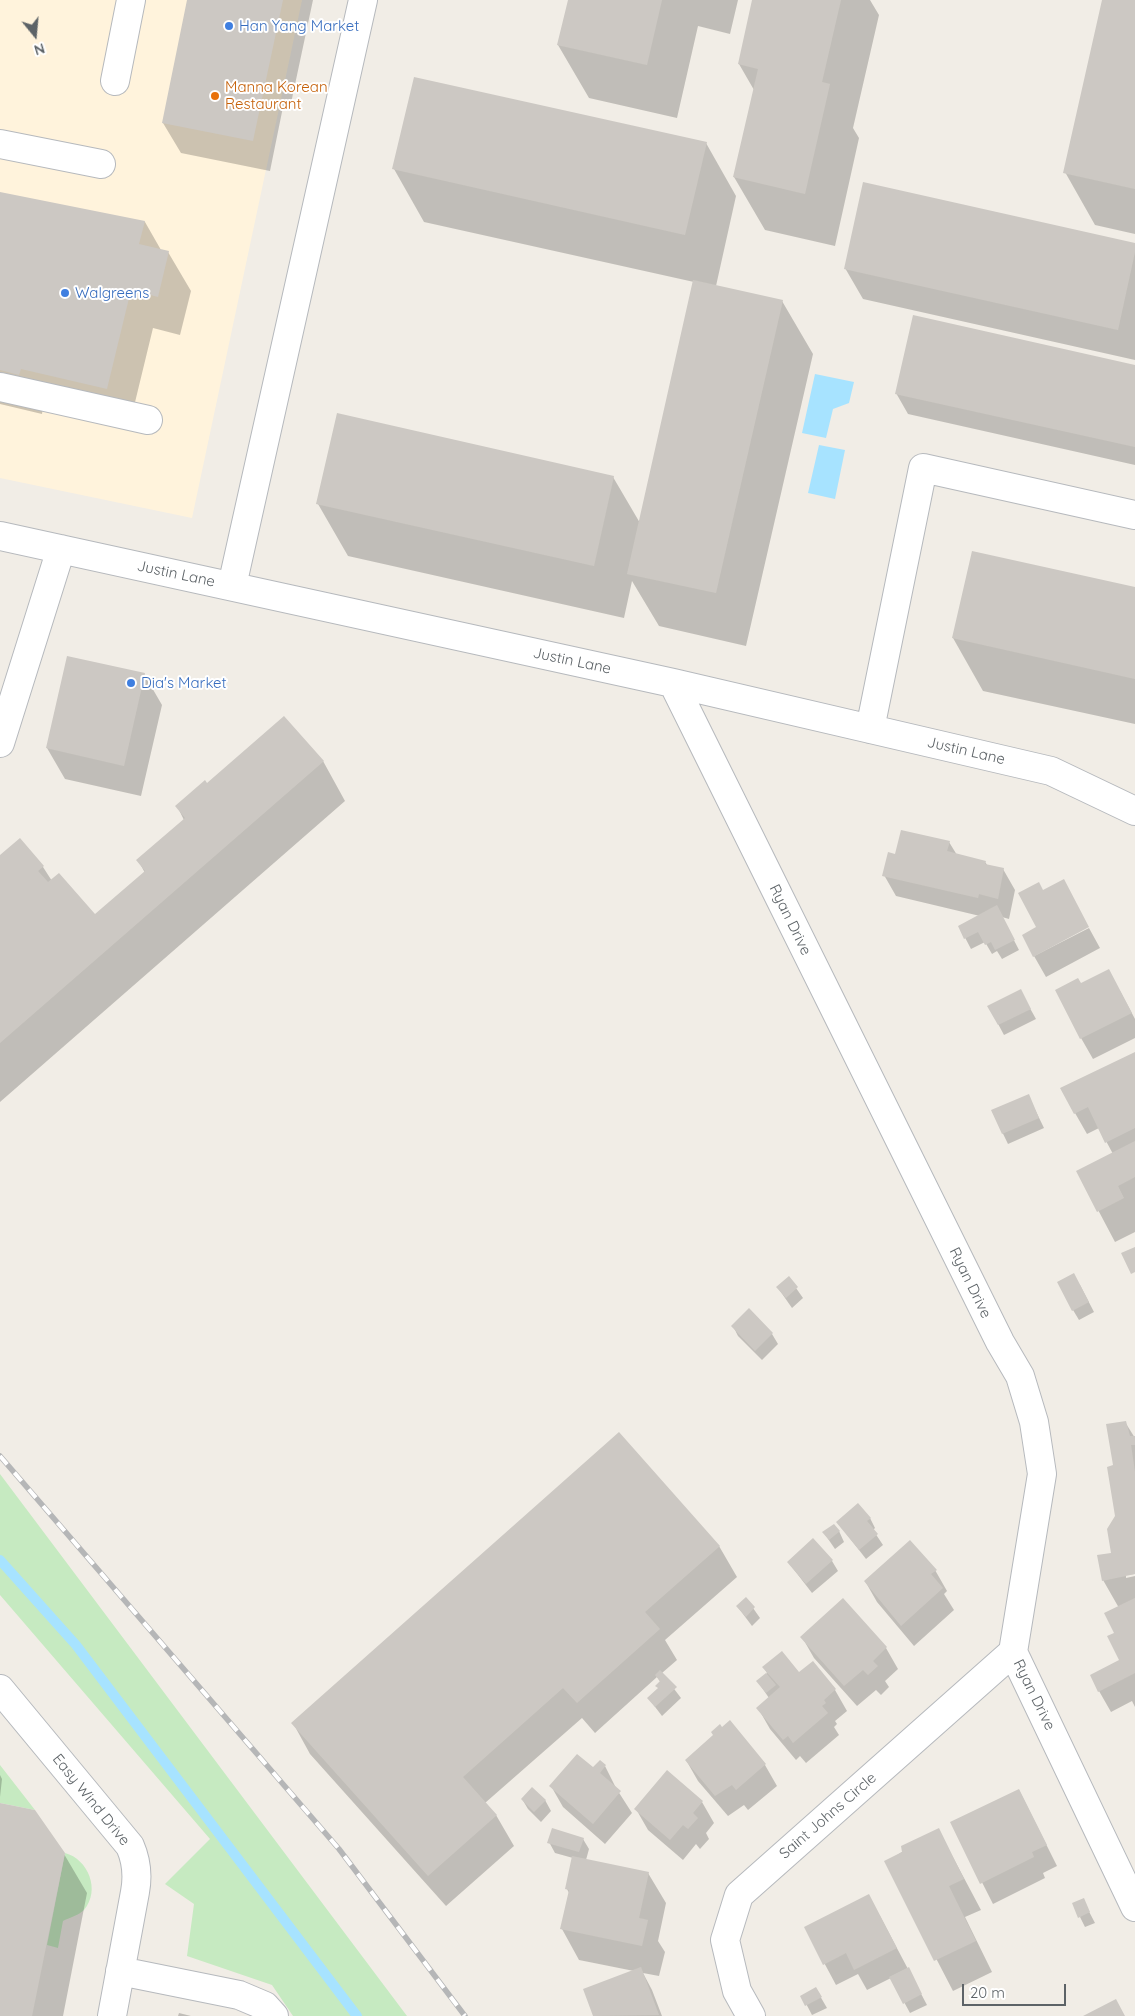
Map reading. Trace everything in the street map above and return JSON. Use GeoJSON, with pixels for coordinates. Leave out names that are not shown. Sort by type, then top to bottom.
{"type":"FeatureCollection","features":[{"type":"Feature","properties":{"kind":"street"},"geometry":{"type":"LineString","coordinates":[[115,81],[131,0]]}},
{"type":"Feature","properties":{"kind":"street"},"geometry":{"type":"LineString","coordinates":[[232,586],[363,0]]}},
{"type":"Feature","properties":{"kind":"street"},"geometry":{"type":"LineString","coordinates":[[0,144],[101,164]]}},
{"type":"Feature","properties":{"kind":"street"},"geometry":{"type":"LineString","coordinates":[[0,387],[148,420]]}},
{"type":"Feature","properties":{"kind":"street"},"geometry":{"type":"LineString","coordinates":[[870,729],[923,468],[1135,515]]}},
{"type":"Feature","properties":{"kind":"street","name":"Justin Lane"},"geometry":{"type":"LineString","coordinates":[[0,536],[673,683],[1051,771],[1135,811]]}},
{"type":"Feature","properties":{"kind":"street"},"geometry":{"type":"LineString","coordinates":[[0,743],[61,549]]}},
{"type":"Feature","properties":{"kind":"street","name":"Ryan Drive"},"geometry":{"type":"LineString","coordinates":[[673,683],[1000,1342],[1020,1376],[1034,1422],[1042,1474],[1013,1652],[1135,1907]]}},
{"type":"Feature","properties":{"kind":"street","name":"Saint Johns Circle"},"geometry":{"type":"LineString","coordinates":[[751,2016],[737,1991],[725,1940],[739,1895],[1013,1652]]}},
{"type":"Feature","properties":{"kind":"street","name":"Easy Wind Drive"},"geometry":{"type":"LineString","coordinates":[[0,1689],[130,1846],[136,1865],[137,1879],[112,2016]]}},
{"type":"Feature","properties":{"kind":"street"},"geometry":{"type":"LineString","coordinates":[[120,1971],[239,1994],[265,2006],[274,2016]]}},
{"type":"Feature","properties":{"kind":"shaded area"},"geometry":{"type":"Polygon","coordinates":[[[0,0],[302,0],[192,518],[0,478],[0,0]]]}},
{"type":"Feature","properties":{"kind":"green space"},"geometry":{"type":"Polygon","coordinates":[[[0,1474],[407,2016],[293,2016],[272,1985],[187,1956],[194,1904],[165,1884],[210,1839],[0,1595],[0,1474]]]}},
{"type":"Feature","properties":{"kind":"green space"},"geometry":{"type":"Polygon","coordinates":[[[0,1765],[35,1810],[0,1803],[0,1765]]]}},
{"type":"Feature","properties":{"kind":"green space"},"geometry":{"type":"Polygon","coordinates":[[[65,1853],[73,1856],[86,1868],[92,1885],[89,1902],[84,1910],[63,1921],[58,1948],[47,1945],[65,1853]]]}},
{"type":"Feature","properties":{"kind":"water"},"geometry":{"type":"Polygon","coordinates":[[[815,374],[854,382],[849,403],[833,409],[826,438],[802,433],[815,374]]]}},
{"type":"Feature","properties":{"kind":"water"},"geometry":{"type":"Polygon","coordinates":[[[819,445],[845,450],[835,499],[808,493],[819,445]]]}},
{"type":"Feature","properties":{"kind":"building"},"geometry":{"type":"Polygon","coordinates":[[[187,0],[283,0],[253,141],[162,123],[187,0]]]}},
{"type":"Feature","properties":{"kind":"building"},"geometry":{"type":"Polygon","coordinates":[[[568,0],[662,0],[647,65],[557,45],[568,0]]]}},
{"type":"Feature","properties":{"kind":"building"},"geometry":{"type":"Polygon","coordinates":[[[752,0],[841,0],[822,82],[830,84],[805,194],[733,177],[758,69],[738,64],[752,0]]]}},
{"type":"Feature","properties":{"kind":"building"},"geometry":{"type":"Polygon","coordinates":[[[1102,0],[1135,0],[1135,189],[1063,173],[1102,0]]]}},
{"type":"Feature","properties":{"kind":"building"},"geometry":{"type":"Polygon","coordinates":[[[414,77],[707,142],[685,235],[392,169],[414,77]]]}},
{"type":"Feature","properties":{"kind":"building"},"geometry":{"type":"Polygon","coordinates":[[[863,182],[1135,243],[1135,252],[1118,330],[844,269],[863,182]]]}},
{"type":"Feature","properties":{"kind":"building","name":"Walgreens"},"geometry":{"type":"Polygon","coordinates":[[[0,192],[145,221],[139,244],[169,251],[158,297],[131,290],[107,389],[21,369],[19,375],[0,370],[0,192]]]}},
{"type":"Feature","properties":{"kind":"building"},"geometry":{"type":"Polygon","coordinates":[[[693,280],[783,300],[716,593],[627,574],[693,280]]]}},
{"type":"Feature","properties":{"kind":"building"},"geometry":{"type":"Polygon","coordinates":[[[913,315],[1135,365],[1135,447],[895,394],[913,315]]]}},
{"type":"Feature","properties":{"kind":"building"},"geometry":{"type":"Polygon","coordinates":[[[337,413],[614,476],[594,566],[316,504],[337,413]]]}},
{"type":"Feature","properties":{"kind":"building"},"geometry":{"type":"Polygon","coordinates":[[[972,551],[1135,587],[1135,679],[952,638],[972,551]]]}},
{"type":"Feature","properties":{"kind":"building"},"geometry":{"type":"Polygon","coordinates":[[[67,656],[145,673],[124,766],[46,748],[67,656]]]}},
{"type":"Feature","properties":{"kind":"building"},"geometry":{"type":"Polygon","coordinates":[[[284,716],[324,761],[0,1043],[0,855],[20,838],[44,866],[38,871],[48,882],[59,873],[95,914],[145,871],[136,860],[185,818],[175,806],[205,780],[207,783],[284,716]]]}},
{"type":"Feature","properties":{"kind":"building"},"geometry":{"type":"Polygon","coordinates":[[[901,830],[950,841],[947,851],[986,861],[985,864],[1004,868],[998,899],[979,894],[978,898],[882,876],[888,852],[895,854],[901,830]]]}},
{"type":"Feature","properties":{"kind":"building"},"geometry":{"type":"Polygon","coordinates":[[[1064,879],[1089,927],[1033,957],[1022,935],[1036,927],[1018,893],[1039,882],[1043,890],[1064,879]]]}},
{"type":"Feature","properties":{"kind":"building"},"geometry":{"type":"Polygon","coordinates":[[[997,905],[1015,940],[995,950],[991,942],[985,945],[978,932],[964,939],[958,926],[997,905]]]}},
{"type":"Feature","properties":{"kind":"building"},"geometry":{"type":"Polygon","coordinates":[[[1109,969],[1132,1013],[1080,1039],[1055,990],[1078,978],[1081,983],[1109,969]]]}},
{"type":"Feature","properties":{"kind":"building"},"geometry":{"type":"Polygon","coordinates":[[[1021,989],[1031,1009],[998,1025],[987,1006],[1021,989]]]}},
{"type":"Feature","properties":{"kind":"building"},"geometry":{"type":"Polygon","coordinates":[[[1135,1052],[1135,1128],[1105,1143],[1088,1107],[1074,1114],[1060,1088],[1135,1052]]]}},
{"type":"Feature","properties":{"kind":"building"},"geometry":{"type":"Polygon","coordinates":[[[1029,1094],[1039,1118],[1002,1134],[991,1110],[1029,1094]]]}},
{"type":"Feature","properties":{"kind":"building"},"geometry":{"type":"Polygon","coordinates":[[[1135,1141],[1135,1177],[1118,1186],[1124,1198],[1097,1212],[1076,1171],[1135,1141]]]}},
{"type":"Feature","properties":{"kind":"building"},"geometry":{"type":"Polygon","coordinates":[[[1135,1247],[1135,1272],[1131,1274],[1121,1253],[1135,1247]]]}},
{"type":"Feature","properties":{"kind":"building"},"geometry":{"type":"Polygon","coordinates":[[[1074,1273],[1089,1302],[1072,1311],[1057,1282],[1074,1273]]]}},
{"type":"Feature","properties":{"kind":"building"},"geometry":{"type":"Polygon","coordinates":[[[789,1276],[798,1287],[786,1298],[776,1287],[789,1276]]]}},
{"type":"Feature","properties":{"kind":"building"},"geometry":{"type":"Polygon","coordinates":[[[749,1308],[773,1333],[755,1351],[731,1326],[749,1308]]]}},
{"type":"Feature","properties":{"kind":"building"},"geometry":{"type":"Polygon","coordinates":[[[1126,1421],[1130,1436],[1135,1436],[1135,1445],[1131,1445],[1135,1472],[1135,1574],[1102,1581],[1097,1555],[1111,1553],[1107,1529],[1115,1516],[1107,1467],[1113,1465],[1106,1424],[1126,1421]]]}},
{"type":"Feature","properties":{"kind":"building"},"geometry":{"type":"Polygon","coordinates":[[[619,1432],[720,1546],[645,1612],[660,1629],[577,1703],[563,1688],[463,1777],[497,1815],[428,1876],[291,1723],[619,1432]]]}},
{"type":"Feature","properties":{"kind":"building"},"geometry":{"type":"Polygon","coordinates":[[[858,1503],[871,1518],[867,1521],[878,1534],[859,1550],[836,1522],[858,1503]]]}},
{"type":"Feature","properties":{"kind":"building"},"geometry":{"type":"Polygon","coordinates":[[[834,1524],[840,1531],[829,1540],[822,1532],[834,1524]]]}},
{"type":"Feature","properties":{"kind":"building"},"geometry":{"type":"Polygon","coordinates":[[[813,1538],[833,1560],[806,1584],[787,1562],[813,1538]]]}},
{"type":"Feature","properties":{"kind":"building"},"geometry":{"type":"Polygon","coordinates":[[[910,1540],[937,1570],[931,1574],[943,1588],[901,1626],[864,1581],[910,1540]]]}},
{"type":"Feature","properties":{"kind":"building"},"geometry":{"type":"Polygon","coordinates":[[[746,1597],[755,1607],[746,1617],[736,1606],[746,1597]]]}},
{"type":"Feature","properties":{"kind":"building"},"geometry":{"type":"Polygon","coordinates":[[[843,1598],[887,1647],[873,1661],[878,1666],[868,1675],[863,1670],[844,1686],[800,1637],[843,1598]]]}},
{"type":"Feature","properties":{"kind":"building"},"geometry":{"type":"Polygon","coordinates":[[[1135,1598],[1135,1673],[1098,1692],[1090,1675],[1119,1660],[1107,1636],[1114,1633],[1104,1613],[1135,1598]]]}},
{"type":"Feature","properties":{"kind":"building"},"geometry":{"type":"Polygon","coordinates":[[[782,1651],[799,1672],[813,1661],[836,1689],[824,1700],[826,1703],[822,1706],[828,1713],[793,1743],[788,1736],[783,1740],[756,1708],[780,1687],[762,1667],[782,1651]]]}},
{"type":"Feature","properties":{"kind":"building"},"geometry":{"type":"Polygon","coordinates":[[[660,1670],[677,1687],[655,1707],[647,1698],[658,1688],[655,1686],[660,1681],[655,1675],[660,1670]]]}},
{"type":"Feature","properties":{"kind":"building"},"geometry":{"type":"Polygon","coordinates":[[[766,1673],[776,1685],[766,1693],[756,1681],[766,1673]]]}},
{"type":"Feature","properties":{"kind":"building"},"geometry":{"type":"Polygon","coordinates":[[[730,1720],[766,1764],[736,1790],[732,1785],[715,1796],[685,1760],[713,1735],[711,1732],[720,1724],[722,1727],[730,1720]]]}},
{"type":"Feature","properties":{"kind":"building"},"geometry":{"type":"Polygon","coordinates":[[[577,1754],[593,1767],[600,1760],[606,1765],[600,1773],[621,1791],[593,1824],[549,1786],[577,1754]]]}},
{"type":"Feature","properties":{"kind":"building"},"geometry":{"type":"Polygon","coordinates":[[[667,1770],[703,1801],[693,1813],[698,1818],[688,1829],[683,1825],[670,1840],[634,1809],[667,1770]]]}},
{"type":"Feature","properties":{"kind":"building"},"geometry":{"type":"Polygon","coordinates":[[[532,1787],[546,1800],[534,1812],[521,1799],[532,1787]]]}},
{"type":"Feature","properties":{"kind":"building"},"geometry":{"type":"Polygon","coordinates":[[[1019,1789],[1047,1845],[1032,1852],[1034,1857],[980,1884],[950,1822],[1019,1789]]]}},
{"type":"Feature","properties":{"kind":"building"},"geometry":{"type":"Polygon","coordinates":[[[0,1803],[35,1810],[65,1853],[32,2016],[0,2016],[0,1803]]]}},
{"type":"Feature","properties":{"kind":"building"},"geometry":{"type":"Polygon","coordinates":[[[552,1828],[584,1838],[579,1852],[547,1843],[552,1828]]]}},
{"type":"Feature","properties":{"kind":"building"},"geometry":{"type":"Polygon","coordinates":[[[939,1828],[964,1879],[949,1886],[976,1941],[934,1961],[884,1861],[902,1852],[901,1846],[939,1828]]]}},
{"type":"Feature","properties":{"kind":"building"},"geometry":{"type":"Polygon","coordinates":[[[572,1856],[649,1872],[639,1918],[648,1920],[642,1946],[560,1929],[569,1890],[565,1889],[572,1856]]]}},
{"type":"Feature","properties":{"kind":"building"},"geometry":{"type":"Polygon","coordinates":[[[869,1894],[897,1948],[854,1970],[846,1953],[823,1965],[804,1927],[869,1894]]]}},
{"type":"Feature","properties":{"kind":"building"},"geometry":{"type":"Polygon","coordinates":[[[1084,1898],[1090,1912],[1078,1918],[1072,1903],[1084,1898]]]}},
{"type":"Feature","properties":{"kind":"building"},"geometry":{"type":"Polygon","coordinates":[[[641,1967],[659,2015],[593,2016],[583,1989],[641,1967]]]}},
{"type":"Feature","properties":{"kind":"building"},"geometry":{"type":"Polygon","coordinates":[[[909,1967],[922,1994],[903,2004],[889,1977],[909,1967]]]}},
{"type":"Feature","properties":{"kind":"building"},"geometry":{"type":"Polygon","coordinates":[[[816,1987],[822,1997],[805,2006],[800,1996],[816,1987]]]}},
{"type":"Feature","properties":{"kind":"building"},"geometry":{"type":"Polygon","coordinates":[[[1116,1999],[1125,2016],[1083,2016],[1116,1999]]]}},
{"type":"Feature","properties":{"kind":"waterway"},"geometry":{"type":"LineString","coordinates":[[0,1560],[76,1645],[357,2016]]}},
{"type":"Feature","properties":{"kind":"railway"},"geometry":{"type":"LineString","coordinates":[[0,1456],[339,1849],[465,2016]]}},
{"type":"Feature","properties":{"kind":"place","name":"Han Yang Market"},"geometry":{"type":"Point","coordinates":[229,26]}},
{"type":"Feature","properties":{"kind":"place","name":"Manna Korean Restaurant"},"geometry":{"type":"Point","coordinates":[215,96]}},
{"type":"Feature","properties":{"kind":"place","name":"Walgreens"},"geometry":{"type":"Point","coordinates":[65,293]}},
{"type":"Feature","properties":{"kind":"place","name":"Dia's Market"},"geometry":{"type":"Point","coordinates":[131,683]}}]}
